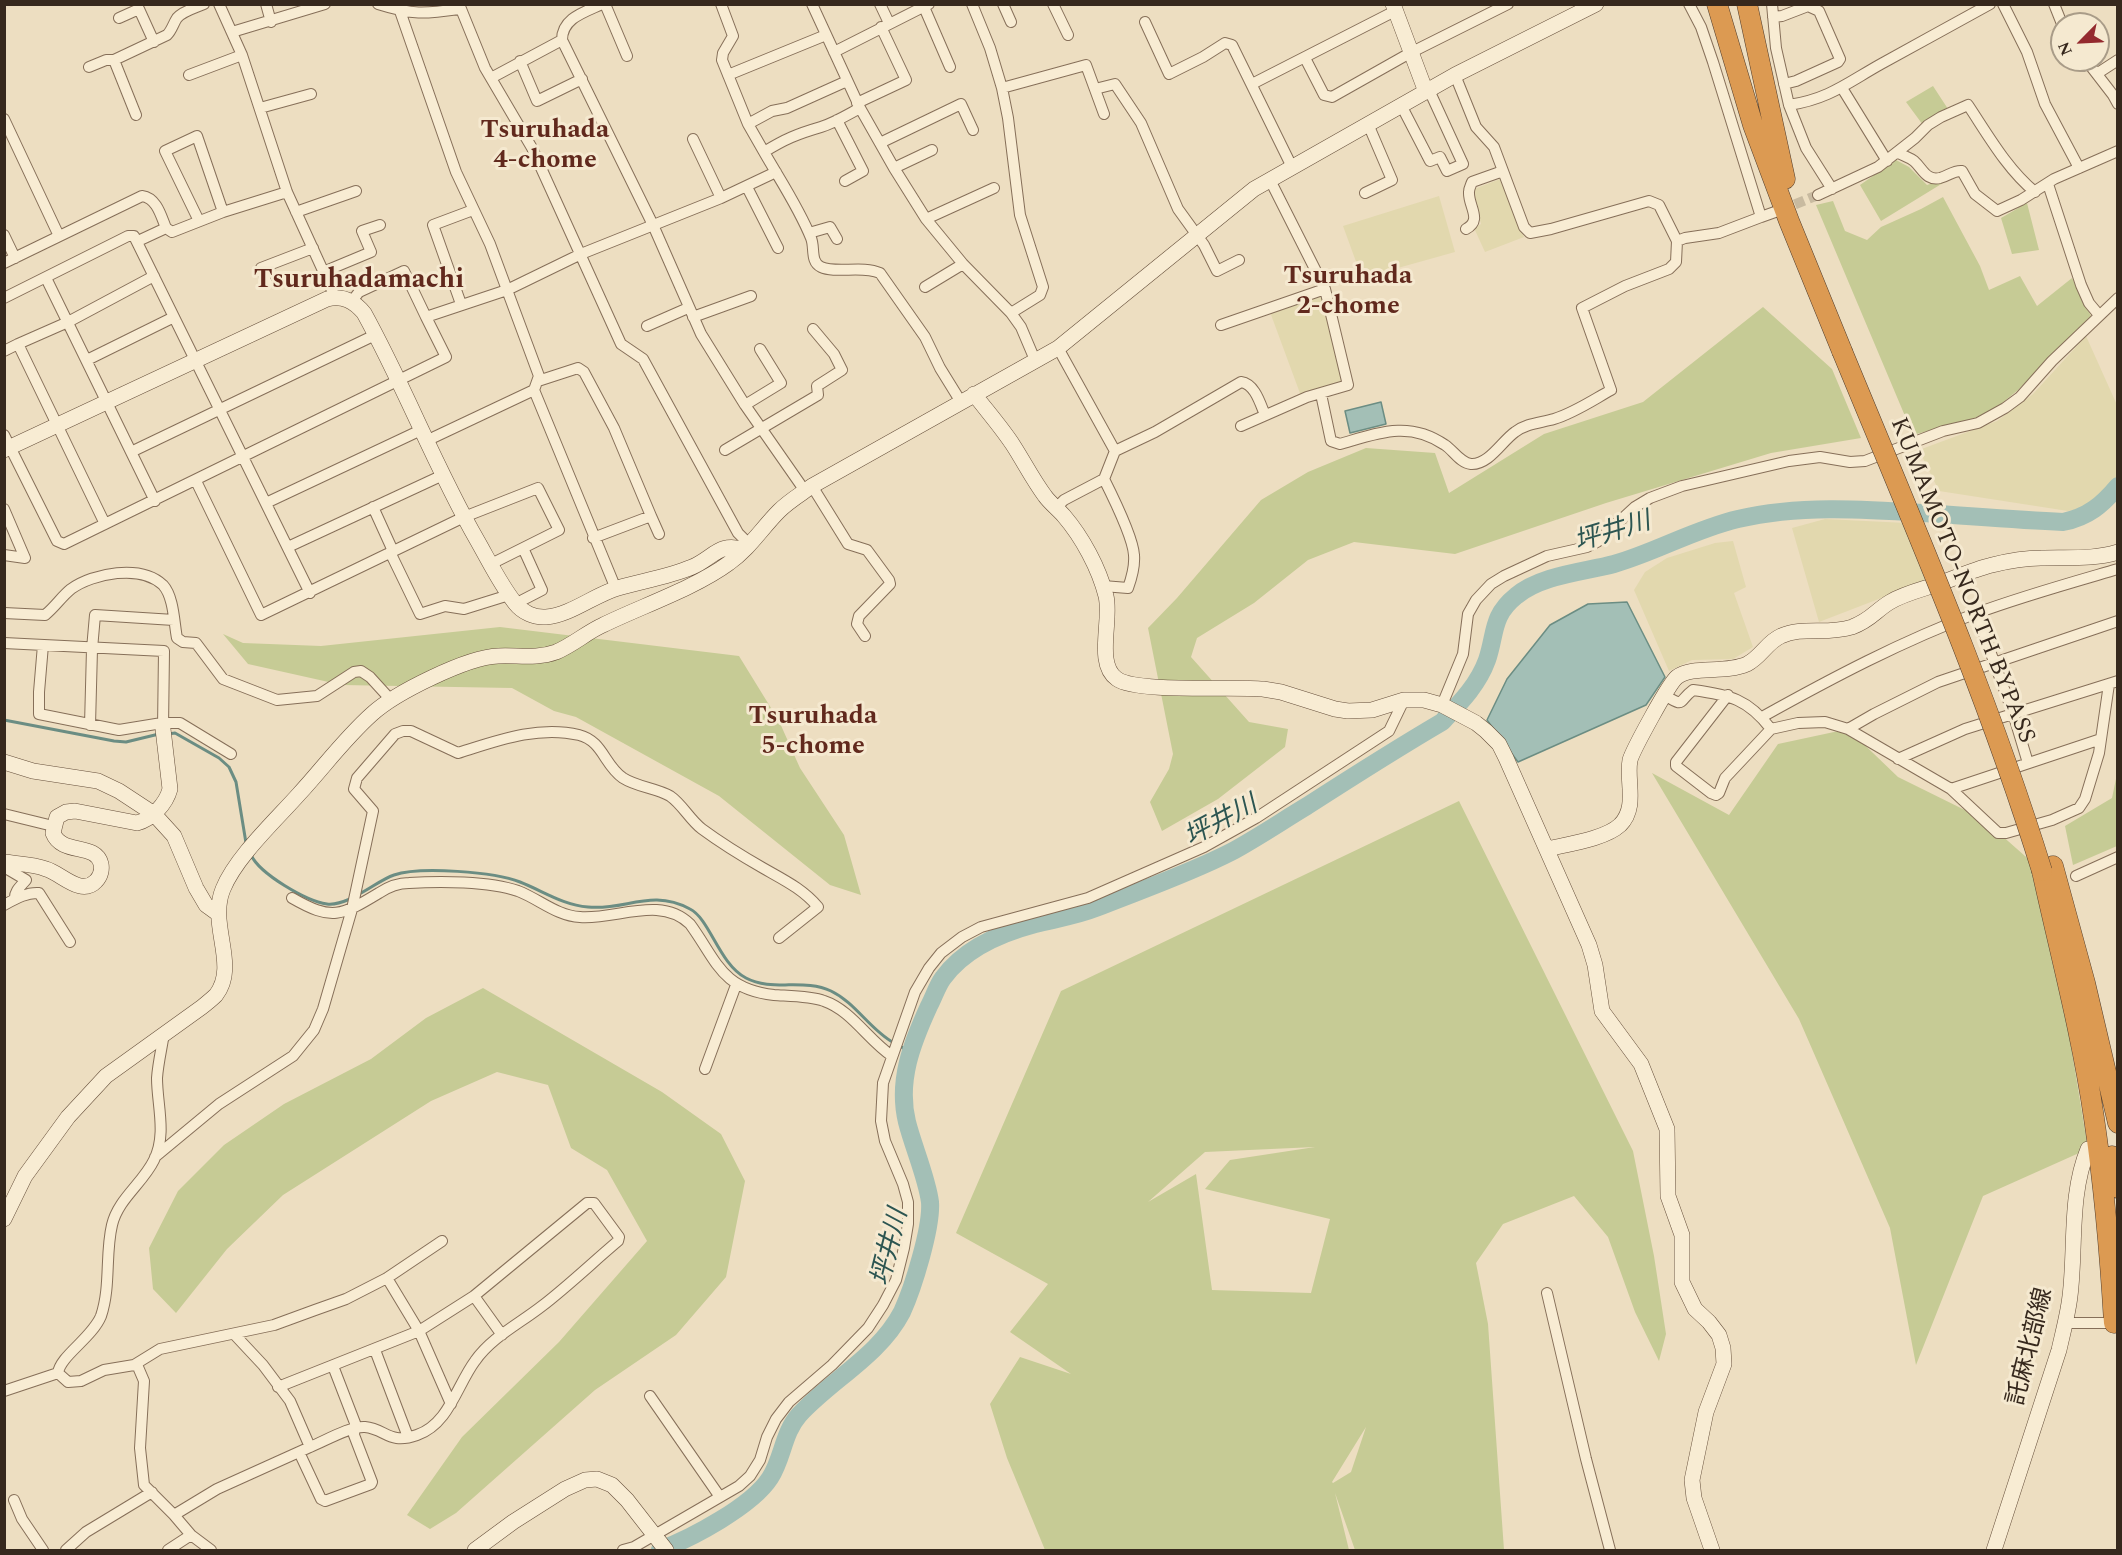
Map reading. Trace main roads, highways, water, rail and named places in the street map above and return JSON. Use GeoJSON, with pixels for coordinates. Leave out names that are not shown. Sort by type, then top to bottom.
{"type":"FeatureCollection","features":[{"type":"Feature","properties":{"kind":"highway"},"geometry":{"type":"LineString","coordinates":[[1705,4],[1753,125]]}},
{"type":"Feature","properties":{"kind":"highway","name":"KUMAMOTO-NORTH BYPASS"},"geometry":{"type":"LineString","coordinates":[[1717,4],[1753,125],[1789,221],[1846,349]]}},
{"type":"Feature","properties":{"kind":"highway","name":"KUMAMOTO-NORTH BYPASS"},"geometry":{"type":"LineString","coordinates":[[1731,4],[1785,179],[1846,349],[2048,868],[2085,983],[2118,1123]]}},
{"type":"Feature","properties":{"kind":"highway"},"geometry":{"type":"LineString","coordinates":[[1747,4],[1785,179]]}},
{"type":"Feature","properties":{"kind":"highway"},"geometry":{"type":"LineString","coordinates":[[2048,868],[2094,1116],[2108,1219],[2116,1323]]}},
{"type":"Feature","properties":{"kind":"highway","name":"KUMAMOTO-NORTH BYPASS"},"geometry":{"type":"LineString","coordinates":[[2048,868],[2108,1132],[2118,1188]]}},
{"type":"Feature","properties":{"kind":"highway"},"geometry":{"type":"LineString","coordinates":[[2085,983],[2118,1075]]}},
{"type":"Feature","properties":{"kind":"water"},"geometry":{"type":"Polygon","coordinates":[[[1381,402],[1386,424],[1350,433],[1345,411],[1381,402]]]}},
{"type":"Feature","properties":{"kind":"water"},"geometry":{"type":"Polygon","coordinates":[[[1627,602],[1665,677],[1646,705],[1518,762],[1487,720],[1507,679],[1550,625],[1588,604],[1627,602]]]}},
{"type":"Feature","properties":{"kind":"waterway","name":"坪井川"},"geometry":{"type":"LineString","coordinates":[[660,1550],[720,1520],[761,1489],[770,1478],[790,1430],[799,1415],[881,1342],[902,1312],[921,1257],[930,1213],[930,1202],[923,1172],[904,1107],[905,1077],[912,1048],[929,1006],[941,981],[961,959],[996,937],[1035,924],[1088,911],[1215,860],[1260,835],[1442,722],[1479,678],[1502,611],[1516,596],[1538,583],[1614,564],[1722,523],[1761,515],[1807,510],[1853,509],[2063,522],[2080,517],[2094,509],[2118,486]]}},
{"type":"Feature","properties":{"kind":"waterway"},"geometry":{"type":"LineString","coordinates":[[4,720],[114,741],[126,742],[159,734]]}},
{"type":"Feature","properties":{"kind":"waterway"},"geometry":{"type":"LineString","coordinates":[[168,734],[175,733],[219,758],[229,767],[236,782],[246,843]]}},
{"type":"Feature","properties":{"kind":"waterway"},"geometry":{"type":"LineString","coordinates":[[251,855],[273,878],[308,898],[330,904],[350,899]]}},
{"type":"Feature","properties":{"kind":"waterway"},"geometry":{"type":"LineString","coordinates":[[359,894],[394,875],[406,872],[439,871],[508,878],[579,906],[614,906],[650,900],[676,903],[697,914],[729,963],[746,978],[766,984],[810,985],[831,991],[848,1002],[885,1038],[894,1043]]}},
{"type":"Feature","properties":{"kind":"waterway"},"geometry":{"type":"LineString","coordinates":[[900,1046],[909,1052]]}},
{"type":"Feature","properties":{"kind":"tunnel"},"geometry":{"type":"LineString","coordinates":[[1781,210],[1818,195]]}},
{"type":"Feature","properties":{"kind":"district","name":"Tsuruhada 4-chome"},"geometry":{"type":"Point","coordinates":[545,147]}},
{"type":"Feature","properties":{"kind":"district","name":"Tsuruhadamachi"},"geometry":{"type":"Point","coordinates":[359,282]}},
{"type":"Feature","properties":{"kind":"district","name":"Tsuruhada 2-chome"},"geometry":{"type":"Point","coordinates":[1348,293]}},
{"type":"Feature","properties":{"kind":"district","name":"Tsuruhada 5-chome"},"geometry":{"type":"Point","coordinates":[813,733]}}]}
